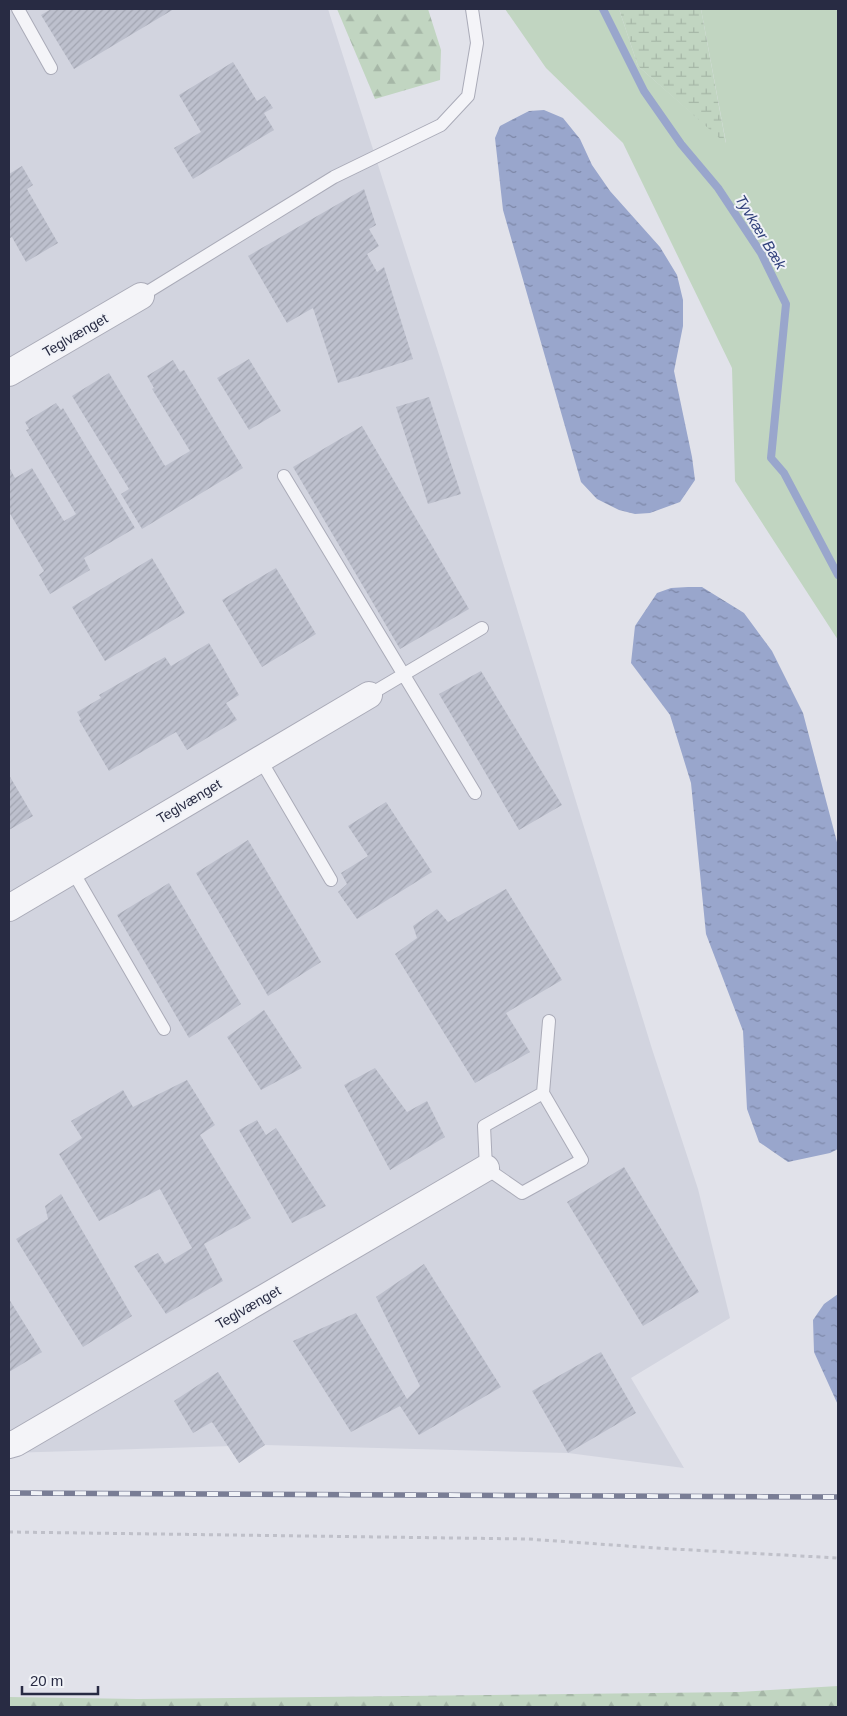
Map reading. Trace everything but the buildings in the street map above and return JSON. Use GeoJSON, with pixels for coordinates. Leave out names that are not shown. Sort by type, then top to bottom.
{"type":"FeatureCollection","features":[{"type":"Feature","properties":{"kind":"street","name":"Teglvænget"},"geometry":{"type":"LineString","coordinates":[[9,373],[141,296]]}},
{"type":"Feature","properties":{"kind":"street","name":"Teglvænget"},"geometry":{"type":"LineString","coordinates":[[9,908],[368,695]]}},
{"type":"Feature","properties":{"kind":"street","name":"Teglvænget"},"geometry":{"type":"LineString","coordinates":[[9,1445],[16,1443],[486,1168]]}},
{"type":"Feature","properties":{"kind":"lane"},"geometry":{"type":"LineString","coordinates":[[18,9],[51,68]]}},
{"type":"Feature","properties":{"kind":"lane"},"geometry":{"type":"LineString","coordinates":[[141,296],[334,178],[441,125],[468,96],[477,43],[472,9]]}},
{"type":"Feature","properties":{"kind":"lane"},"geometry":{"type":"LineString","coordinates":[[284,476],[475,793]]}},
{"type":"Feature","properties":{"kind":"lane"},"geometry":{"type":"LineString","coordinates":[[368,695],[482,628]]}},
{"type":"Feature","properties":{"kind":"lane"},"geometry":{"type":"LineString","coordinates":[[260,760],[331,880]]}},
{"type":"Feature","properties":{"kind":"lane"},"geometry":{"type":"LineString","coordinates":[[72,870],[164,1029]]}},
{"type":"Feature","properties":{"kind":"lane"},"geometry":{"type":"LineString","coordinates":[[543,1093],[484,1126],[486,1168],[522,1193],[582,1160],[543,1093],[550,1021]]}},
{"type":"Feature","properties":{"kind":"path"},"geometry":{"type":"LineString","coordinates":[[9,1532],[528,1539],[838,1558]]}},
{"type":"Feature","properties":{"kind":"shaded area"},"geometry":{"type":"Polygon","coordinates":[[[9,9],[328,9],[441,361],[652,1049],[698,1189],[730,1318],[631,1378],[684,1468],[568,1453],[265,1445],[9,1453],[9,9]]]}},
{"type":"Feature","properties":{"kind":"green space"},"geometry":{"type":"Polygon","coordinates":[[[337,9],[428,9],[441,50],[440,80],[375,99],[337,9]]]}},
{"type":"Feature","properties":{"kind":"green space"},"geometry":{"type":"Polygon","coordinates":[[[505,9],[619,9],[638,66],[726,143],[701,9],[838,9],[838,640],[735,481],[732,368],[623,143],[546,68],[505,9]]]}},
{"type":"Feature","properties":{"kind":"green space"},"geometry":{"type":"Polygon","coordinates":[[[619,9],[701,9],[726,144],[638,66],[619,9]]]}},
{"type":"Feature","properties":{"kind":"green space"},"geometry":{"type":"Polygon","coordinates":[[[838,1686],[838,1707],[9,1707],[9,1697],[138,1699],[739,1692],[838,1686]]]}},
{"type":"Feature","properties":{"kind":"water"},"geometry":{"type":"Polygon","coordinates":[[[544,110],[563,118],[580,139],[592,165],[610,191],[660,247],[677,275],[683,300],[683,326],[674,371],[695,480],[680,502],[650,513],[635,514],[619,510],[597,499],[581,482],[503,210],[495,138],[500,126],[529,111],[544,110]]]}},
{"type":"Feature","properties":{"kind":"water"},"geometry":{"type":"Polygon","coordinates":[[[702,587],[744,613],[772,651],[803,713],[838,846],[838,1149],[830,1153],[788,1162],[759,1142],[747,1109],[743,1031],[706,934],[691,783],[670,715],[631,663],[635,626],[657,593],[671,588],[702,587]]]}},
{"type":"Feature","properties":{"kind":"water"},"geometry":{"type":"Polygon","coordinates":[[[838,1294],[838,1405],[814,1352],[813,1320],[824,1304],[838,1294]]]}},
{"type":"Feature","properties":{"kind":"waterway","name":"Tyvkær Bæk"},"geometry":{"type":"LineString","coordinates":[[603,9],[644,91],[681,144],[718,188],[761,253],[786,304],[771,458],[784,473],[838,575]]}},
{"type":"Feature","properties":{"kind":"railway"},"geometry":{"type":"LineString","coordinates":[[9,1493],[838,1497]]}}]}
